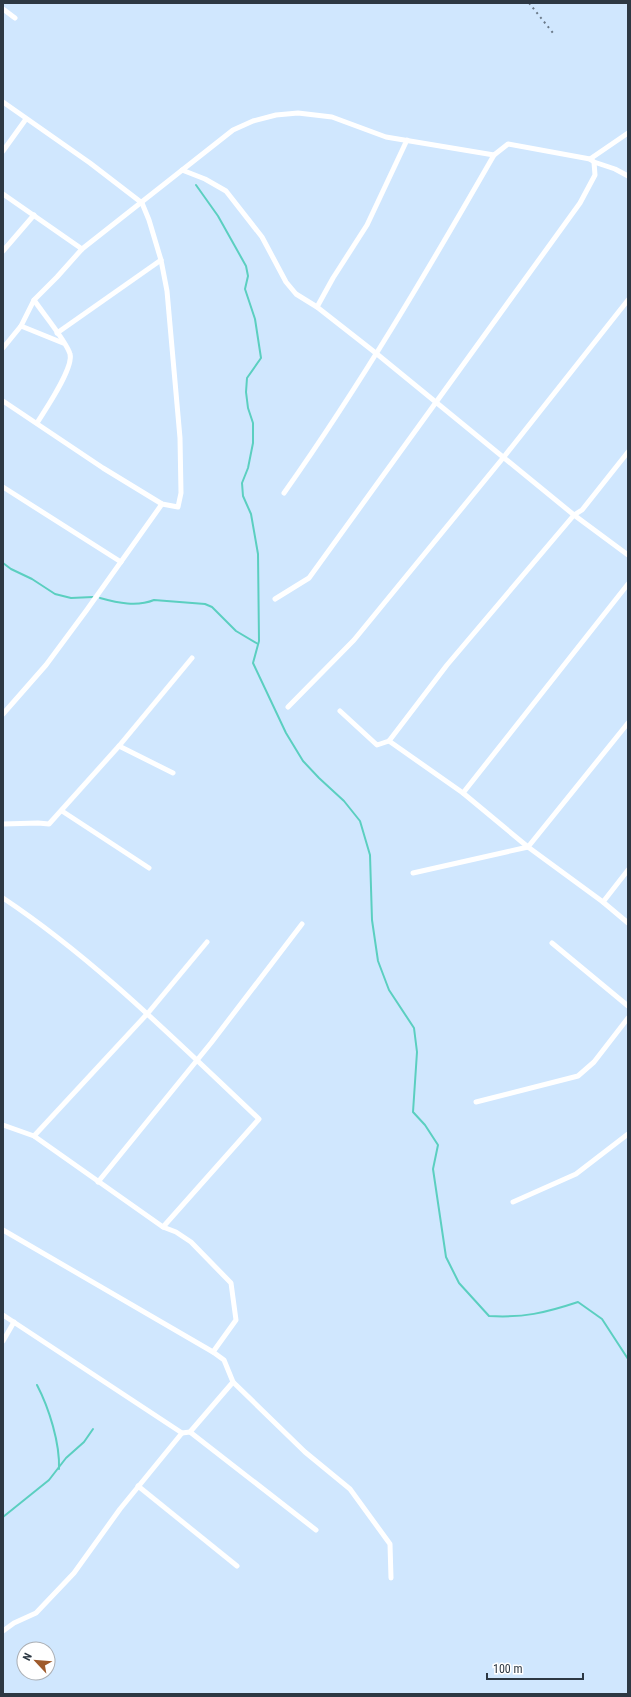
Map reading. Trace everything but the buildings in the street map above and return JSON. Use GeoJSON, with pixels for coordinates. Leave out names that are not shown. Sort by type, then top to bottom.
{"type":"FeatureCollection","features":[{"type":"Feature","properties":{"kind":"street"},"geometry":{"type":"LineString","coordinates":[[3,10],[15,18]]}},
{"type":"Feature","properties":{"kind":"street"},"geometry":{"type":"LineString","coordinates":[[3,102],[90,163],[142,203],[149,220],[161,260],[168,307],[180,438],[181,493],[178,507],[162,504],[103,468],[3,401]]}},
{"type":"Feature","properties":{"kind":"street"},"geometry":{"type":"LineString","coordinates":[[3,348],[21,326],[34,300],[82,249],[233,130],[252,121],[276,115],[298,113],[332,117],[368,132],[494,155]]}},
{"type":"Feature","properties":{"kind":"street"},"geometry":{"type":"LineString","coordinates":[[3,151],[26,119]]}},
{"type":"Feature","properties":{"kind":"street"},"geometry":{"type":"LineString","coordinates":[[592,161],[628,133]]}},
{"type":"Feature","properties":{"kind":"street"},"geometry":{"type":"LineString","coordinates":[[317,307],[367,226],[406,140]]}},
{"type":"Feature","properties":{"kind":"street"},"geometry":{"type":"LineString","coordinates":[[284,493],[328,431],[377,354],[494,155],[508,144],[592,161],[615,169],[628,176]]}},
{"type":"Feature","properties":{"kind":"street"},"geometry":{"type":"LineString","coordinates":[[275,599],[309,578],[580,203],[595,176],[592,161]]}},
{"type":"Feature","properties":{"kind":"street"},"geometry":{"type":"LineString","coordinates":[[182,170],[205,179],[226,191],[262,237],[286,282],[296,294],[317,307],[377,354],[574,515],[628,555]]}},
{"type":"Feature","properties":{"kind":"street"},"geometry":{"type":"LineString","coordinates":[[3,194],[82,249]]}},
{"type":"Feature","properties":{"kind":"street"},"geometry":{"type":"LineString","coordinates":[[3,251],[34,215]]}},
{"type":"Feature","properties":{"kind":"street"},"geometry":{"type":"LineString","coordinates":[[57,333],[161,260]]}},
{"type":"Feature","properties":{"kind":"street"},"geometry":{"type":"LineString","coordinates":[[34,300],[70,355],[68,370],[37,423]]}},
{"type":"Feature","properties":{"kind":"street"},"geometry":{"type":"LineString","coordinates":[[288,707],[354,640],[503,458],[628,300]]}},
{"type":"Feature","properties":{"kind":"street"},"geometry":{"type":"LineString","coordinates":[[21,326],[64,344]]}},
{"type":"Feature","properties":{"kind":"street"},"geometry":{"type":"LineString","coordinates":[[340,711],[378,745],[389,741],[447,664],[574,515],[582,510],[628,452]]}},
{"type":"Feature","properties":{"kind":"street"},"geometry":{"type":"LineString","coordinates":[[3,487],[121,562]]}},
{"type":"Feature","properties":{"kind":"street"},"geometry":{"type":"LineString","coordinates":[[3,714],[46,665],[162,504]]}},
{"type":"Feature","properties":{"kind":"street"},"geometry":{"type":"LineString","coordinates":[[463,793],[628,584]]}},
{"type":"Feature","properties":{"kind":"street"},"geometry":{"type":"LineString","coordinates":[[3,824],[49,824],[119,746],[192,658]]}},
{"type":"Feature","properties":{"kind":"street"},"geometry":{"type":"LineString","coordinates":[[413,873],[528,847],[628,723]]}},
{"type":"Feature","properties":{"kind":"street"},"geometry":{"type":"LineString","coordinates":[[389,741],[463,793],[528,847],[603,902],[628,923]]}},
{"type":"Feature","properties":{"kind":"street"},"geometry":{"type":"LineString","coordinates":[[119,746],[173,773]]}},
{"type":"Feature","properties":{"kind":"street"},"geometry":{"type":"LineString","coordinates":[[62,811],[150,868]]}},
{"type":"Feature","properties":{"kind":"street"},"geometry":{"type":"LineString","coordinates":[[603,902],[628,870]]}},
{"type":"Feature","properties":{"kind":"street"},"geometry":{"type":"LineString","coordinates":[[3,898],[33,918],[148,1013],[259,1119],[163,1227]]}},
{"type":"Feature","properties":{"kind":"street"},"geometry":{"type":"LineString","coordinates":[[98,1182],[197,1061],[302,924]]}},
{"type":"Feature","properties":{"kind":"street"},"geometry":{"type":"LineString","coordinates":[[34,1136],[148,1013],[207,942]]}},
{"type":"Feature","properties":{"kind":"street"},"geometry":{"type":"LineString","coordinates":[[552,943],[628,1006]]}},
{"type":"Feature","properties":{"kind":"street"},"geometry":{"type":"LineString","coordinates":[[476,1102],[578,1076],[594,1062],[628,1018]]}},
{"type":"Feature","properties":{"kind":"street"},"geometry":{"type":"LineString","coordinates":[[3,1125],[34,1136],[163,1227],[176,1232],[191,1242],[231,1283],[236,1320],[213,1352]]}},
{"type":"Feature","properties":{"kind":"street"},"geometry":{"type":"LineString","coordinates":[[513,1202],[576,1174],[628,1134]]}},
{"type":"Feature","properties":{"kind":"street"},"geometry":{"type":"LineString","coordinates":[[3,1230],[213,1352],[224,1360],[233,1382],[305,1452],[350,1489],[390,1544],[391,1578]]}},
{"type":"Feature","properties":{"kind":"street"},"geometry":{"type":"LineString","coordinates":[[3,1315],[182,1433],[190,1432],[233,1382]]}},
{"type":"Feature","properties":{"kind":"street"},"geometry":{"type":"LineString","coordinates":[[3,1341],[14,1322]]}},
{"type":"Feature","properties":{"kind":"street"},"geometry":{"type":"LineString","coordinates":[[190,1432],[316,1530]]}},
{"type":"Feature","properties":{"kind":"street"},"geometry":{"type":"LineString","coordinates":[[3,1631],[14,1623],[36,1613],[74,1574],[120,1509],[182,1433]]}},
{"type":"Feature","properties":{"kind":"street"},"geometry":{"type":"LineString","coordinates":[[138,1486],[237,1566]]}},
{"type":"Feature","properties":{"kind":"waterway"},"geometry":{"type":"LineString","coordinates":[[196,185],[218,216],[246,266],[248,276],[245,289],[255,319],[261,358],[247,378],[246,392],[248,408],[253,423],[253,443],[248,468],[242,483],[243,496],[251,514],[258,554],[259,641],[253,663],[286,733],[303,761],[344,801],[360,821],[370,855],[372,920],[378,961],[389,990],[414,1028],[417,1052],[413,1112],[425,1125],[438,1145],[433,1169],[446,1257],[459,1283],[489,1316],[534,1314],[578,1302],[602,1319],[628,1359]]}},
{"type":"Feature","properties":{"kind":"waterway"},"geometry":{"type":"LineString","coordinates":[[3,563],[55,594],[71,598],[93,597]]}},
{"type":"Feature","properties":{"kind":"waterway"},"geometry":{"type":"LineString","coordinates":[[100,598],[127,604],[154,600],[205,604],[212,607],[236,631],[258,644]]}},
{"type":"Feature","properties":{"kind":"waterway"},"geometry":{"type":"LineString","coordinates":[[37,1385],[46,1404],[56,1437],[59,1469]]}},
{"type":"Feature","properties":{"kind":"waterway"},"geometry":{"type":"LineString","coordinates":[[3,1517],[49,1480],[66,1458],[84,1442],[93,1429]]}},
{"type":"Feature","properties":{"kind":"railway"},"geometry":{"type":"LineString","coordinates":[[529,3],[553,33]]}}]}
